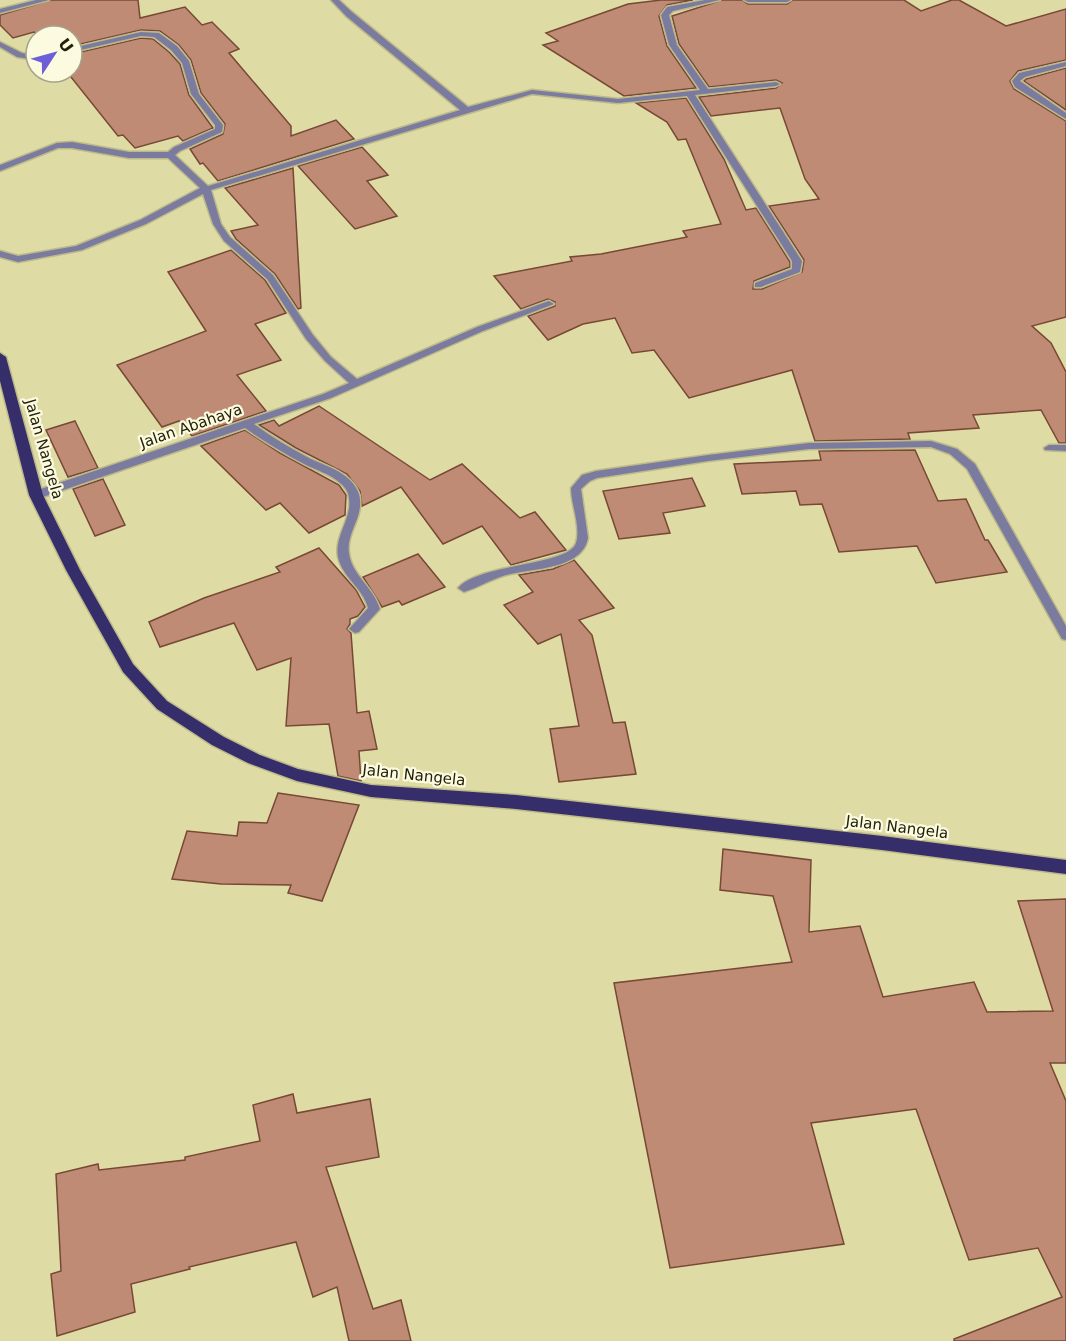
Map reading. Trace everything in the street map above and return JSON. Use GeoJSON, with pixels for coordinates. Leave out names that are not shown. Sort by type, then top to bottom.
{"type":"FeatureCollection","features":[{"type":"Feature","properties":{"kind":"main road","name":"Jalan Nangela"},"geometry":{"type":"LineString","coordinates":[[0,357],[36,495],[55,535],[128,668],[162,705],[218,741],[254,759],[297,775],[372,791],[516,802],[882,843],[1066,867]]}},
{"type":"Feature","properties":{"kind":"street"},"geometry":{"type":"LineString","coordinates":[[0,11],[45,0]]}},
{"type":"Feature","properties":{"kind":"street"},"geometry":{"type":"LineString","coordinates":[[334,0],[349,15],[466,110]]}},
{"type":"Feature","properties":{"kind":"street"},"geometry":{"type":"LineString","coordinates":[[705,91],[673,45],[665,15],[670,9],[716,0]]}},
{"type":"Feature","properties":{"kind":"street"},"geometry":{"type":"LineString","coordinates":[[748,0],[787,0]]}},
{"type":"Feature","properties":{"kind":"street"},"geometry":{"type":"LineString","coordinates":[[0,168],[57,146],[72,145],[129,155],[170,155],[177,149],[219,130],[219,125],[195,94],[186,63],[174,48],[156,35],[146,33],[84,47]]}},
{"type":"Feature","properties":{"kind":"street"},"geometry":{"type":"LineString","coordinates":[[0,44],[24,56]]}},
{"type":"Feature","properties":{"kind":"street"},"geometry":{"type":"LineString","coordinates":[[1066,64],[1023,75],[1016,82],[1066,117]]}},
{"type":"Feature","properties":{"kind":"street"},"geometry":{"type":"LineString","coordinates":[[0,254],[18,259],[79,248],[123,232],[206,189],[532,92],[559,93],[603,101],[776,84]]}},
{"type":"Feature","properties":{"kind":"street"},"geometry":{"type":"LineString","coordinates":[[689,92],[797,261],[797,270],[758,285]]}},
{"type":"Feature","properties":{"kind":"street"},"geometry":{"type":"LineString","coordinates":[[170,155],[206,189],[217,224],[227,240],[270,277],[309,337],[328,359],[356,384]]}},
{"type":"Feature","properties":{"kind":"street","name":"Jalan Abahaya"},"geometry":{"type":"LineString","coordinates":[[36,495],[356,384],[480,329],[549,304]]}},
{"type":"Feature","properties":{"kind":"street"},"geometry":{"type":"LineString","coordinates":[[245,423],[263,437],[338,476],[352,490],[355,500],[354,514],[344,538],[343,554],[351,573],[373,602],[374,609],[355,629]]}},
{"type":"Feature","properties":{"kind":"street"},"geometry":{"type":"LineString","coordinates":[[464,588],[504,572],[549,562],[577,551],[581,545],[581,537],[576,488],[586,478],[596,474],[809,446],[931,444],[947,448],[965,459],[971,467],[1066,636]]}},
{"type":"Feature","properties":{"kind":"street"},"geometry":{"type":"LineString","coordinates":[[1049,448],[1066,448]]}},
{"type":"Feature","properties":{"kind":"building"},"geometry":{"type":"Polygon","coordinates":[[[51,0],[138,0],[140,18],[185,7],[202,25],[212,22],[239,49],[229,53],[291,126],[291,136],[336,120],[354,139],[218,181],[203,163],[200,164],[190,149],[223,134],[225,124],[201,93],[191,60],[179,45],[160,31],[141,30],[84,43],[84,24],[24,24],[24,35],[13,38],[0,25],[0,15],[51,0]]]}},
{"type":"Feature","properties":{"kind":"building"},"geometry":{"type":"Polygon","coordinates":[[[661,0],[693,0],[667,5],[659,16],[667,46],[696,88],[624,96],[543,45],[558,41],[546,33],[628,4],[661,0]]]}},
{"type":"Feature","properties":{"kind":"building"},"geometry":{"type":"Polygon","coordinates":[[[722,0],[742,0],[748,4],[787,4],[793,0],[904,0],[921,11],[952,0],[959,0],[1006,26],[1066,9],[1066,60],[1018,71],[1010,81],[1014,89],[1066,121],[1066,317],[1032,326],[1051,343],[1066,372],[1066,443],[1059,443],[1041,410],[973,415],[979,428],[908,433],[910,439],[815,441],[792,370],[689,398],[654,350],[632,353],[615,318],[583,324],[548,340],[528,316],[555,306],[555,302],[548,299],[521,309],[494,276],[572,261],[570,257],[601,254],[687,237],[683,231],[721,224],[686,139],[678,140],[667,122],[636,103],[686,98],[724,159],[746,210],[756,208],[790,262],[790,267],[754,281],[753,289],[762,289],[802,272],[804,260],[769,206],[819,199],[805,179],[780,108],[711,116],[699,97],[776,88],[782,83],[776,80],[709,87],[679,44],[672,16],[722,0]]]}},
{"type":"Feature","properties":{"kind":"building"},"geometry":{"type":"Polygon","coordinates":[[[141,38],[153,39],[180,64],[189,95],[213,128],[183,141],[178,136],[135,148],[123,135],[118,136],[77,84],[84,84],[84,51],[141,38]]]}},
{"type":"Feature","properties":{"kind":"building"},"geometry":{"type":"Polygon","coordinates":[[[1066,68],[1066,110],[1024,81],[1026,79],[1066,68]]]}},
{"type":"Feature","properties":{"kind":"building"},"geometry":{"type":"Polygon","coordinates":[[[362,147],[388,175],[367,181],[397,216],[355,229],[298,166],[362,147]]]}},
{"type":"Feature","properties":{"kind":"building"},"geometry":{"type":"Polygon","coordinates":[[[293,168],[301,308],[298,309],[275,274],[236,239],[231,231],[258,225],[225,188],[293,168]]]}},
{"type":"Feature","properties":{"kind":"building"},"geometry":{"type":"Polygon","coordinates":[[[231,250],[265,280],[286,313],[255,324],[281,360],[237,375],[266,411],[192,436],[179,421],[162,427],[117,365],[206,331],[168,272],[231,250]]]}},
{"type":"Feature","properties":{"kind":"building"},"geometry":{"type":"Polygon","coordinates":[[[319,406],[430,480],[462,464],[520,518],[535,512],[566,550],[511,565],[482,526],[443,544],[401,487],[362,506],[360,491],[347,474],[296,448],[259,425],[274,420],[279,426],[319,406]]]}},
{"type":"Feature","properties":{"kind":"building"},"geometry":{"type":"Polygon","coordinates":[[[75,421],[98,468],[68,477],[46,430],[75,421]]]}},
{"type":"Feature","properties":{"kind":"building"},"geometry":{"type":"Polygon","coordinates":[[[245,430],[280,453],[339,485],[346,495],[345,515],[309,533],[280,503],[266,510],[201,446],[245,430]]]}},
{"type":"Feature","properties":{"kind":"building"},"geometry":{"type":"Polygon","coordinates":[[[915,450],[938,501],[966,499],[985,540],[988,540],[1007,572],[936,583],[917,546],[839,552],[822,504],[800,505],[796,491],[742,494],[734,464],[821,460],[819,451],[915,450]]]}},
{"type":"Feature","properties":{"kind":"building"},"geometry":{"type":"Polygon","coordinates":[[[692,478],[705,506],[663,513],[670,533],[619,539],[603,491],[692,478]]]}},
{"type":"Feature","properties":{"kind":"building"},"geometry":{"type":"Polygon","coordinates":[[[103,479],[125,525],[95,536],[73,489],[103,479]]]}},
{"type":"Feature","properties":{"kind":"building"},"geometry":{"type":"Polygon","coordinates":[[[319,548],[356,590],[365,607],[358,616],[350,619],[347,629],[351,633],[357,713],[369,711],[377,749],[359,751],[361,781],[338,776],[329,724],[286,726],[291,658],[257,670],[234,623],[160,647],[149,622],[204,598],[280,572],[276,567],[319,548]]]}},
{"type":"Feature","properties":{"kind":"building"},"geometry":{"type":"Polygon","coordinates":[[[418,554],[445,587],[402,605],[399,601],[382,607],[363,577],[418,554]]]}},
{"type":"Feature","properties":{"kind":"building"},"geometry":{"type":"Polygon","coordinates":[[[574,560],[614,608],[579,620],[592,635],[613,723],[625,722],[636,774],[559,782],[550,729],[579,726],[561,634],[538,644],[504,605],[533,592],[519,575],[553,569],[574,560]]]}},
{"type":"Feature","properties":{"kind":"building"},"geometry":{"type":"Polygon","coordinates":[[[278,793],[359,805],[322,901],[288,893],[291,885],[221,884],[172,879],[187,831],[237,836],[239,822],[267,823],[278,793]]]}},
{"type":"Feature","properties":{"kind":"building"},"geometry":{"type":"Polygon","coordinates":[[[723,849],[811,860],[809,932],[860,926],[883,997],[974,982],[987,1012],[1053,1011],[1018,901],[1066,899],[1066,1063],[1050,1063],[1066,1101],[1066,1341],[954,1341],[954,1339],[1062,1297],[1038,1248],[969,1260],[916,1109],[811,1123],[844,1244],[670,1268],[614,983],[792,962],[773,896],[720,890],[723,849]]]}},
{"type":"Feature","properties":{"kind":"building"},"geometry":{"type":"Polygon","coordinates":[[[293,1094],[297,1113],[370,1099],[379,1157],[326,1167],[373,1309],[401,1300],[411,1341],[349,1341],[337,1287],[313,1297],[296,1242],[189,1267],[190,1269],[131,1284],[135,1312],[57,1336],[51,1274],[61,1271],[56,1174],[98,1164],[99,1170],[185,1160],[185,1157],[260,1141],[253,1105],[293,1094]]]}}]}
